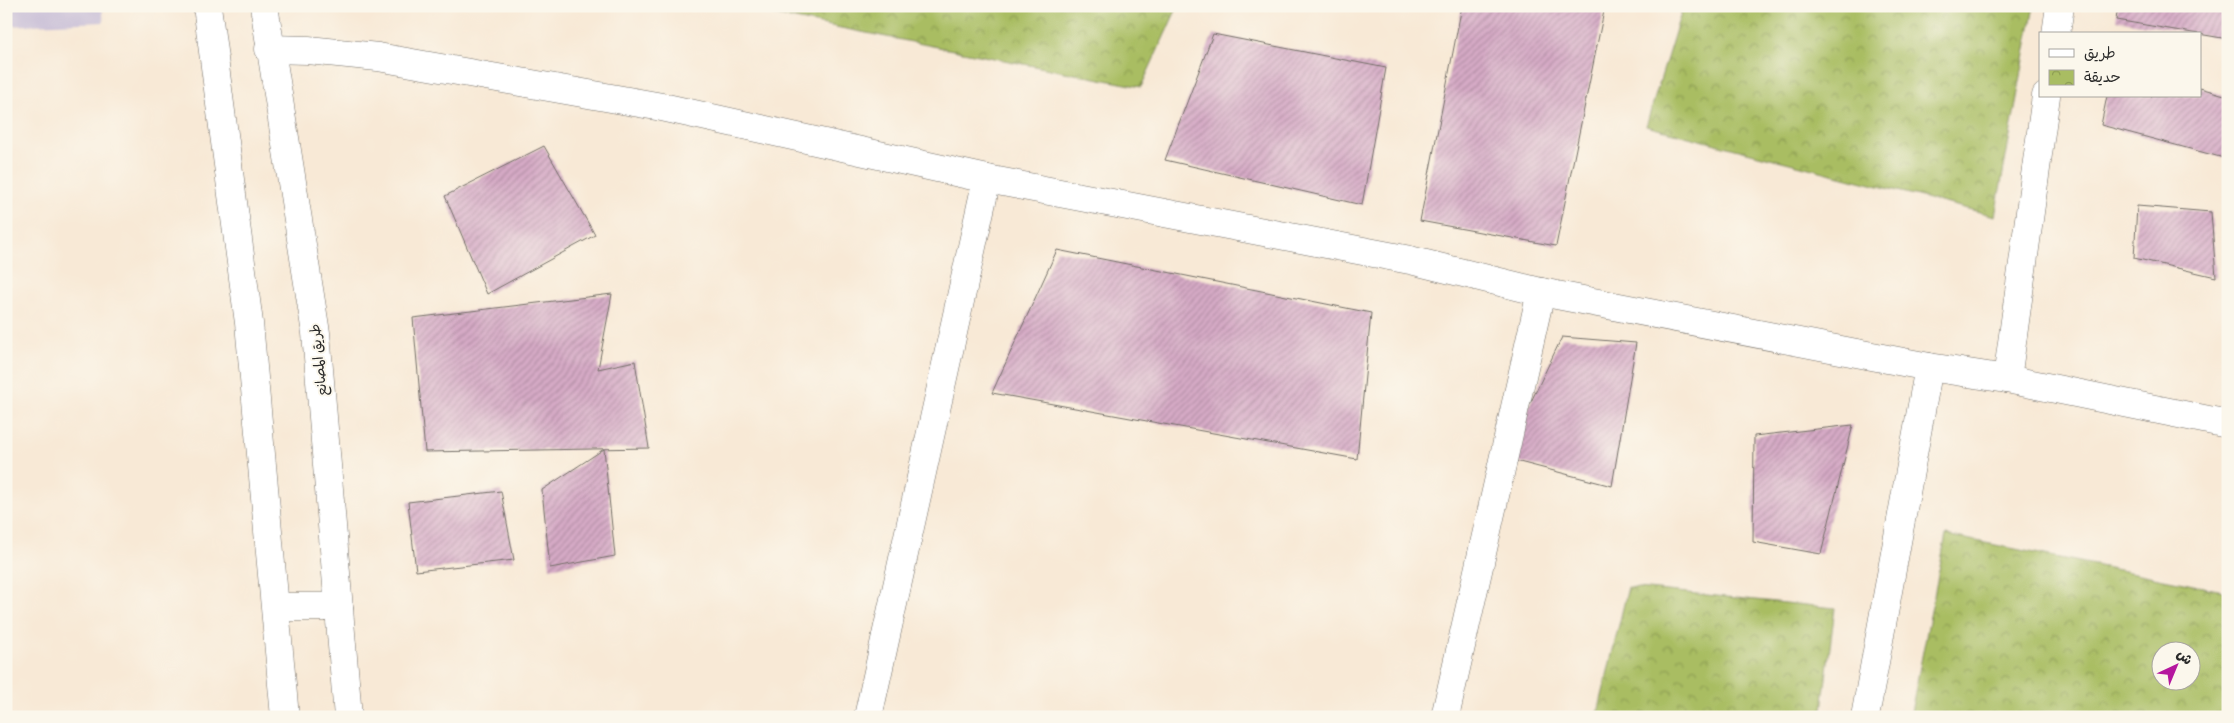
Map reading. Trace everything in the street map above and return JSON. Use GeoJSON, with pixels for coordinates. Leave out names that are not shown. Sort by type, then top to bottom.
{"type":"FeatureCollection","features":[{"type":"Feature","properties":{"kind":"street"},"geometry":{"type":"LineString","coordinates":[[207,6],[249,324],[285,717]]}},
{"type":"Feature","properties":{"kind":"street","name":"طريق المصانع"},"geometry":{"type":"LineString","coordinates":[[264,6],[269,49],[316,332],[348,717]]}},
{"type":"Feature","properties":{"kind":"street"},"geometry":{"type":"LineString","coordinates":[[2056,32],[2060,6]]}},
{"type":"Feature","properties":{"kind":"street"},"geometry":{"type":"LineString","coordinates":[[269,49],[308,50],[378,57],[662,107],[987,180],[1410,260],[1541,292],[1929,367],[2007,379],[2228,424]]}},
{"type":"Feature","properties":{"kind":"street"},"geometry":{"type":"LineString","coordinates":[[2007,379],[2046,98]]}},
{"type":"Feature","properties":{"kind":"street"},"geometry":{"type":"LineString","coordinates":[[868,717],[987,180]]}},
{"type":"Feature","properties":{"kind":"street"},"geometry":{"type":"LineString","coordinates":[[1445,717],[1541,292]]}},
{"type":"Feature","properties":{"kind":"street"},"geometry":{"type":"LineString","coordinates":[[1865,717],[1929,367]]}},
{"type":"Feature","properties":{"kind":"street"},"geometry":{"type":"LineString","coordinates":[[276,607],[339,607]]}},
{"type":"Feature","properties":{"kind":"shaded area"},"geometry":{"type":"Polygon","coordinates":[[[6,6],[102,6],[104,22],[6,26],[6,6]]]}},
{"type":"Feature","properties":{"kind":"green space"},"geometry":{"type":"Polygon","coordinates":[[[729,6],[1178,6],[1141,87],[729,6]]]}},
{"type":"Feature","properties":{"kind":"green space"},"geometry":{"type":"Polygon","coordinates":[[[1683,6],[2034,6],[1995,216],[1646,126],[1683,6]]]}},
{"type":"Feature","properties":{"kind":"green space"},"geometry":{"type":"Polygon","coordinates":[[[1946,535],[2228,592],[2228,717],[1910,717],[1946,535]]]}},
{"type":"Feature","properties":{"kind":"green space"},"geometry":{"type":"Polygon","coordinates":[[[1628,587],[1835,608],[1821,717],[1597,717],[1628,587]]]}},
{"type":"Feature","properties":{"kind":"building"},"geometry":{"type":"Polygon","coordinates":[[[1462,6],[1605,6],[1556,246],[1420,221],[1462,6]]]}},
{"type":"Feature","properties":{"kind":"building"},"geometry":{"type":"Polygon","coordinates":[[[2118,6],[2228,6],[2228,39],[2202,35],[2202,32],[2187,32],[2116,20],[2118,6]]]}},
{"type":"Feature","properties":{"kind":"building"},"geometry":{"type":"Polygon","coordinates":[[[1213,34],[1386,68],[1362,205],[1165,160],[1213,34]]]}},
{"type":"Feature","properties":{"kind":"building"},"geometry":{"type":"Polygon","coordinates":[[[2202,89],[2228,96],[2224,158],[2101,125],[2107,98],[2202,98],[2202,89]]]}},
{"type":"Feature","properties":{"kind":"building"},"geometry":{"type":"Polygon","coordinates":[[[544,146],[595,235],[487,294],[445,196],[544,146]]]}},
{"type":"Feature","properties":{"kind":"building"},"geometry":{"type":"Polygon","coordinates":[[[2137,206],[2211,212],[2216,277],[2134,258],[2137,206]]]}},
{"type":"Feature","properties":{"kind":"building"},"geometry":{"type":"Polygon","coordinates":[[[1057,250],[1371,313],[1357,459],[992,393],[1057,250]]]}},
{"type":"Feature","properties":{"kind":"building"},"geometry":{"type":"Polygon","coordinates":[[[612,294],[598,369],[635,361],[649,448],[425,452],[413,318],[612,294]]]}},
{"type":"Feature","properties":{"kind":"building"},"geometry":{"type":"Polygon","coordinates":[[[1562,337],[1636,343],[1612,486],[1504,458],[1562,337]]]}},
{"type":"Feature","properties":{"kind":"building"},"geometry":{"type":"Polygon","coordinates":[[[1853,425],[1821,554],[1753,542],[1754,436],[1853,425]]]}},
{"type":"Feature","properties":{"kind":"building"},"geometry":{"type":"Polygon","coordinates":[[[604,449],[615,556],[550,568],[542,490],[604,449]]]}},
{"type":"Feature","properties":{"kind":"building"},"geometry":{"type":"Polygon","coordinates":[[[501,491],[514,560],[416,571],[408,502],[501,491]]]}}]}
